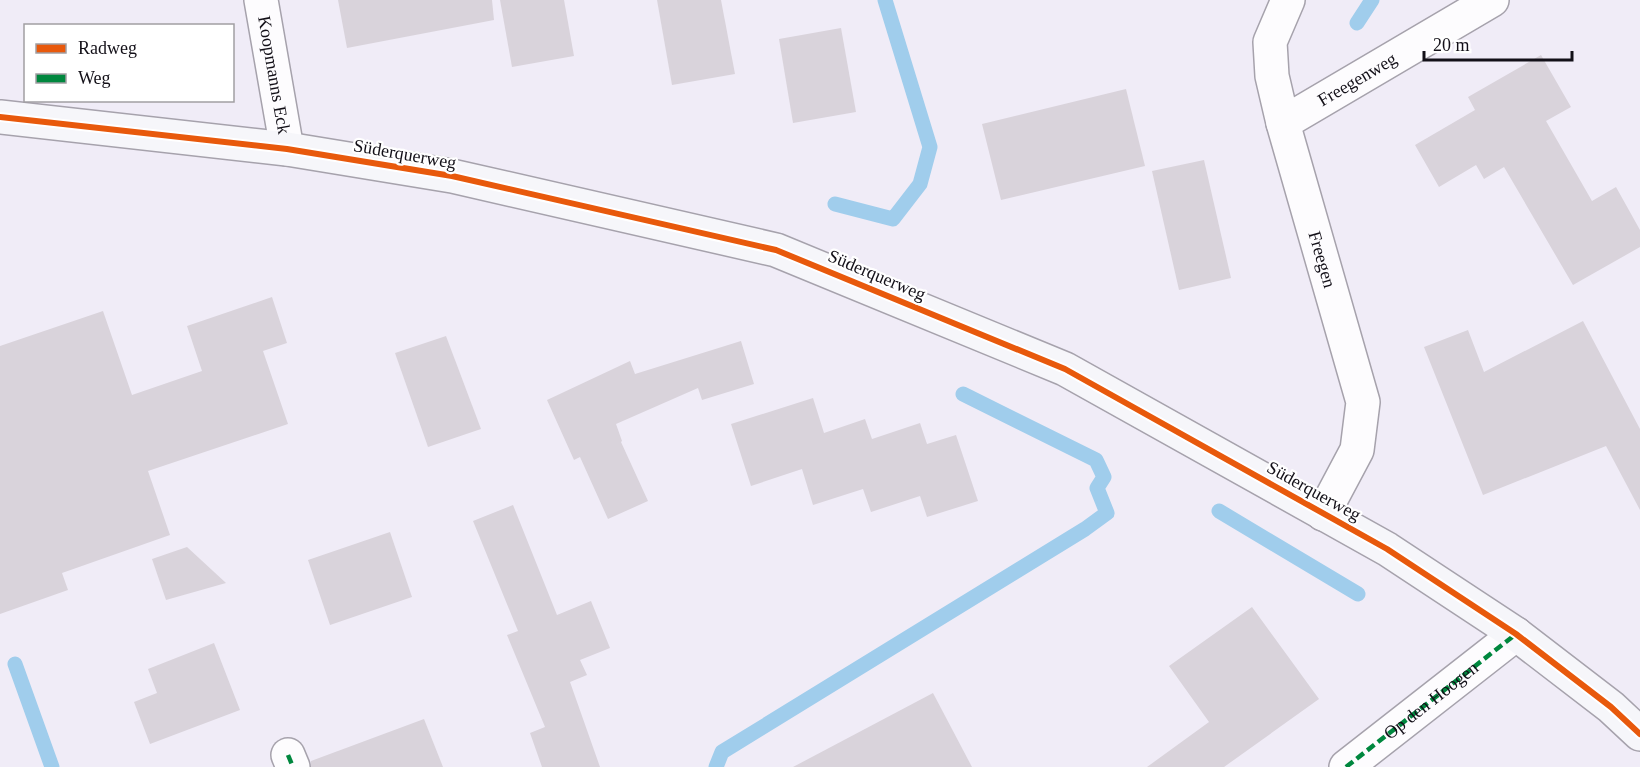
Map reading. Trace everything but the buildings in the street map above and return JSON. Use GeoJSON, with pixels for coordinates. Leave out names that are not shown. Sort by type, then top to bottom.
{"type":"FeatureCollection","features":[{"type":"Feature","properties":{"kind":"street","name":"Koopmanns Eck"},"geometry":{"type":"LineString","coordinates":[[261,0],[287,149]]}},
{"type":"Feature","properties":{"kind":"street","name":"Freegen"},"geometry":{"type":"LineString","coordinates":[[1288,0],[1270,42],[1272,76],[1283,123],[1363,402],[1357,450],[1323,514]]}},
{"type":"Feature","properties":{"kind":"street","name":"Freegenweg"},"geometry":{"type":"LineString","coordinates":[[1283,123],[1492,0]]}},
{"type":"Feature","properties":{"kind":"street","name":"Süderquerweg"},"geometry":{"type":"LineString","coordinates":[[0,117],[287,149],[452,176],[776,250],[1065,369],[1387,549],[1516,634],[1611,707],[1640,734]]}},
{"type":"Feature","properties":{"kind":"street","name":"Op den Hoogen"},"geometry":{"type":"LineString","coordinates":[[1346,767],[1516,634]]}},
{"type":"Feature","properties":{"kind":"waterway"},"geometry":{"type":"LineString","coordinates":[[835,204],[893,219],[920,184],[930,147],[885,0]]}},
{"type":"Feature","properties":{"kind":"waterway"},"geometry":{"type":"LineString","coordinates":[[1357,23],[1372,0]]}},
{"type":"Feature","properties":{"kind":"waterway"},"geometry":{"type":"LineString","coordinates":[[716,767],[722,752],[1085,529],[1107,513],[1097,488],[1104,477],[1096,460],[963,394]]}},
{"type":"Feature","properties":{"kind":"waterway"},"geometry":{"type":"LineString","coordinates":[[1219,511],[1358,594]]}},
{"type":"Feature","properties":{"kind":"waterway"},"geometry":{"type":"LineString","coordinates":[[15,664],[52,767]]}},
{"type":"Feature","properties":{"kind":"marked path"},"geometry":{"type":"LineString","coordinates":[[1346,767],[1516,634]]}},
{"type":"Feature","properties":{"kind":"marked path"},"geometry":{"type":"LineString","coordinates":[[288,755],[293,767]]}},
{"type":"Feature","properties":{"kind":"cycle path"},"geometry":{"type":"LineString","coordinates":[[0,117],[287,149],[452,176],[776,250],[1065,369],[1387,549],[1516,634],[1611,707],[1640,734]]}}]}
